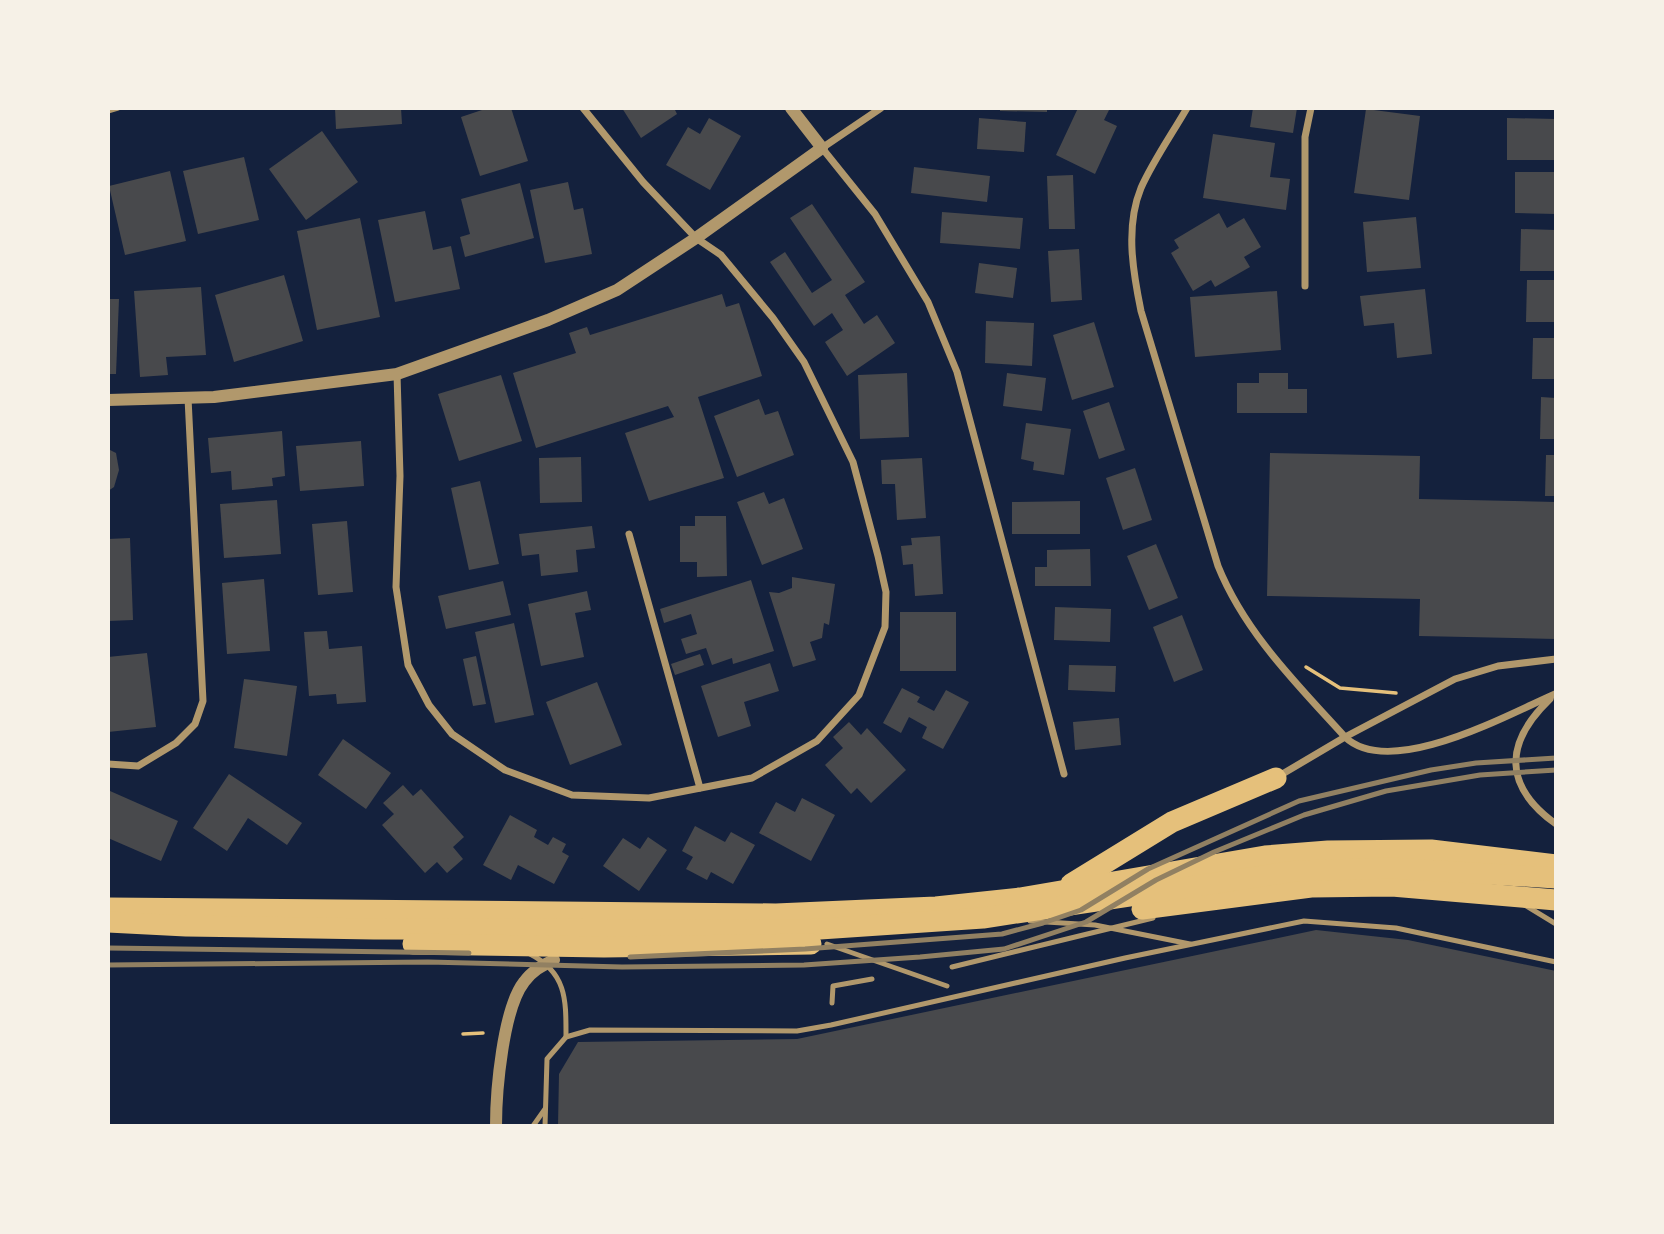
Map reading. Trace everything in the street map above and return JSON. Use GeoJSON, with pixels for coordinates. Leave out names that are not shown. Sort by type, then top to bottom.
{"type":"FeatureCollection","features":[{"type":"Feature","properties":{"kind":"highway"},"geometry":{"type":"LineString","coordinates":[[1016,919],[1172,822],[1276,778]]}},
{"type":"Feature","properties":{"kind":"highway"},"geometry":{"type":"LineString","coordinates":[[110,915],[776,914],[936,907],[1020,898],[1265,856],[1380,849],[1431,850],[1556,865]]}},
{"type":"Feature","properties":{"kind":"highway"},"geometry":{"type":"LineString","coordinates":[[110,915],[374,929],[805,930],[1016,919],[1296,871],[1391,869],[1556,878]]}},
{"type":"Feature","properties":{"kind":"highway"},"geometry":{"type":"LineString","coordinates":[[1182,871],[1361,877],[1474,887],[1556,901]]}},
{"type":"Feature","properties":{"kind":"highway"},"geometry":{"type":"LineString","coordinates":[[110,915],[229,940],[604,947],[822,941],[982,930],[1311,887],[1392,886],[1556,901]]}},
{"type":"Feature","properties":{"kind":"highway"},"geometry":{"type":"LineString","coordinates":[[1514,898],[1556,910]]}},
{"type":"Feature","properties":{"kind":"highway"},"geometry":{"type":"LineString","coordinates":[[554,960],[604,947]]}},
{"type":"Feature","properties":{"kind":"street"},"geometry":{"type":"LineString","coordinates":[[397,374],[400,476],[396,587],[408,665],[429,705],[452,734],[505,769],[572,795],[649,798],[752,778],[817,741],[859,695],[886,627],[886,592],[853,462],[804,362],[740,276],[721,255],[696,237],[643,182],[583,108]]}},
{"type":"Feature","properties":{"kind":"street"},"geometry":{"type":"LineString","coordinates":[[791,108],[875,214],[928,302],[957,372],[1064,774]]}},
{"type":"Feature","properties":{"kind":"street"},"geometry":{"type":"LineString","coordinates":[[108,400],[214,397],[397,374],[548,320],[617,290],[881,108]]}},
{"type":"Feature","properties":{"kind":"street"},"geometry":{"type":"LineString","coordinates":[[1187,108],[1141,189],[1131,247],[1141,311],[1218,566],[1230,595],[1272,655],[1345,737],[1353,745],[1365,749],[1396,753],[1428,747],[1555,694]]}},
{"type":"Feature","properties":{"kind":"street"},"geometry":{"type":"LineString","coordinates":[[1305,286],[1305,136],[1311,108]]}},
{"type":"Feature","properties":{"kind":"street"},"geometry":{"type":"LineString","coordinates":[[108,764],[138,766],[176,743],[195,724],[203,701],[188,398]]}},
{"type":"Feature","properties":{"kind":"street"},"geometry":{"type":"LineString","coordinates":[[629,534],[700,788]]}},
{"type":"Feature","properties":{"kind":"street"},"geometry":{"type":"LineString","coordinates":[[1276,778],[1345,737],[1455,679],[1498,666],[1556,659]]}},
{"type":"Feature","properties":{"kind":"street"},"geometry":{"type":"LineString","coordinates":[[1555,694],[1526,727],[1515,766],[1521,791],[1538,812],[1556,824]]}},
{"type":"Feature","properties":{"kind":"street"},"geometry":{"type":"LineString","coordinates":[[496,1125],[501,1060],[513,1004],[521,985],[534,970],[554,960]]}},
{"type":"Feature","properties":{"kind":"lane"},"geometry":{"type":"LineString","coordinates":[[108,111],[118,108]]}},
{"type":"Feature","properties":{"kind":"lane"},"geometry":{"type":"LineString","coordinates":[[952,967],[1230,898]]}},
{"type":"Feature","properties":{"kind":"lane"},"geometry":{"type":"LineString","coordinates":[[1514,898],[1556,924]]}},
{"type":"Feature","properties":{"kind":"lane"},"geometry":{"type":"LineString","coordinates":[[110,915],[163,915]]}},
{"type":"Feature","properties":{"kind":"lane"},"geometry":{"type":"LineString","coordinates":[[176,917],[311,936]]}},
{"type":"Feature","properties":{"kind":"lane"},"geometry":{"type":"LineString","coordinates":[[858,934],[1016,919],[1095,925],[1192,944]]}},
{"type":"Feature","properties":{"kind":"lane"},"geometry":{"type":"LineString","coordinates":[[545,1125],[547,1059],[566,1037],[590,1030],[797,1031],[831,1026],[1304,920],[1396,928],[1556,962]]}},
{"type":"Feature","properties":{"kind":"lane"},"geometry":{"type":"LineString","coordinates":[[407,938],[694,943],[822,941],[947,986]]}},
{"type":"Feature","properties":{"kind":"lane"},"geometry":{"type":"LineString","coordinates":[[466,939],[520,949],[543,961],[559,978],[566,1000],[566,1037]]}},
{"type":"Feature","properties":{"kind":"lane"},"geometry":{"type":"LineString","coordinates":[[832,1003],[833,986],[872,979]]}},
{"type":"Feature","properties":{"kind":"lane"},"geometry":{"type":"LineString","coordinates":[[533,1125],[545,1109]]}},
{"type":"Feature","properties":{"kind":"path"},"geometry":{"type":"LineString","coordinates":[[1306,667],[1340,688],[1394,694],[1406,690]]}},
{"type":"Feature","properties":{"kind":"path"},"geometry":{"type":"LineString","coordinates":[[463,1034],[484,1033]]}},
{"type":"Feature","properties":{"kind":"building"},"geometry":{"type":"Polygon","coordinates":[[[335,108],[401,108],[402,124],[336,129],[335,108]]]}},
{"type":"Feature","properties":{"kind":"building"},"geometry":{"type":"Polygon","coordinates":[[[488,108],[511,108],[528,161],[480,176],[461,117],[488,108]]]}},
{"type":"Feature","properties":{"kind":"building"},"geometry":{"type":"Polygon","coordinates":[[[622,108],[674,108],[677,114],[641,138],[622,108]]]}},
{"type":"Feature","properties":{"kind":"building"},"geometry":{"type":"Polygon","coordinates":[[[1000,108],[1047,108],[1047,112],[1000,111],[1000,108]]]}},
{"type":"Feature","properties":{"kind":"building"},"geometry":{"type":"Polygon","coordinates":[[[1078,108],[1106,108],[1109,110],[1104,120],[1117,126],[1095,174],[1056,155],[1078,108]]]}},
{"type":"Feature","properties":{"kind":"building"},"geometry":{"type":"Polygon","coordinates":[[[1253,108],[1297,108],[1293,133],[1250,127],[1253,108]]]}},
{"type":"Feature","properties":{"kind":"building"},"geometry":{"type":"Polygon","coordinates":[[[1366,109],[1420,116],[1409,200],[1354,193],[1366,109]]]}},
{"type":"Feature","properties":{"kind":"building"},"geometry":{"type":"Polygon","coordinates":[[[709,118],[741,136],[710,190],[666,165],[688,127],[700,134],[709,118]]]}},
{"type":"Feature","properties":{"kind":"building"},"geometry":{"type":"Polygon","coordinates":[[[979,118],[1026,122],[1024,152],[977,149],[979,118]]]}},
{"type":"Feature","properties":{"kind":"building"},"geometry":{"type":"Polygon","coordinates":[[[1507,118],[1556,119],[1556,160],[1507,160],[1507,118]]]}},
{"type":"Feature","properties":{"kind":"building"},"geometry":{"type":"Polygon","coordinates":[[[322,131],[358,182],[306,220],[269,169],[322,131]]]}},
{"type":"Feature","properties":{"kind":"building"},"geometry":{"type":"Polygon","coordinates":[[[1213,134],[1275,143],[1270,177],[1290,179],[1286,210],[1203,198],[1213,134]]]}},
{"type":"Feature","properties":{"kind":"building"},"geometry":{"type":"Polygon","coordinates":[[[244,157],[259,220],[198,234],[183,171],[244,157]]]}},
{"type":"Feature","properties":{"kind":"building"},"geometry":{"type":"Polygon","coordinates":[[[914,167],[990,176],[987,202],[911,193],[914,167]]]}},
{"type":"Feature","properties":{"kind":"building"},"geometry":{"type":"Polygon","coordinates":[[[170,171],[186,241],[125,255],[109,186],[170,171]]]}},
{"type":"Feature","properties":{"kind":"building"},"geometry":{"type":"Polygon","coordinates":[[[1515,172],[1556,172],[1556,214],[1515,213],[1515,172]]]}},
{"type":"Feature","properties":{"kind":"building"},"geometry":{"type":"Polygon","coordinates":[[[1073,175],[1075,229],[1049,229],[1047,176],[1073,175]]]}},
{"type":"Feature","properties":{"kind":"building"},"geometry":{"type":"Polygon","coordinates":[[[568,182],[574,210],[583,208],[592,254],[545,263],[530,190],[568,182]]]}},
{"type":"Feature","properties":{"kind":"building"},"geometry":{"type":"Polygon","coordinates":[[[520,183],[534,238],[465,257],[460,237],[470,234],[461,199],[520,183]]]}},
{"type":"Feature","properties":{"kind":"building"},"geometry":{"type":"Polygon","coordinates":[[[812,204],[865,282],[845,295],[864,324],[877,315],[895,343],[847,376],[825,342],[843,330],[832,313],[814,326],[770,262],[785,252],[812,293],[832,280],[790,218],[812,204]]]}},
{"type":"Feature","properties":{"kind":"building"},"geometry":{"type":"Polygon","coordinates":[[[425,211],[433,250],[451,246],[460,289],[395,302],[378,220],[425,211]]]}},
{"type":"Feature","properties":{"kind":"building"},"geometry":{"type":"Polygon","coordinates":[[[942,212],[1023,218],[1020,249],[940,243],[942,212]]]}},
{"type":"Feature","properties":{"kind":"building"},"geometry":{"type":"Polygon","coordinates":[[[1219,213],[1227,228],[1244,218],[1261,247],[1244,257],[1250,267],[1215,287],[1211,280],[1193,291],[1171,253],[1179,248],[1174,240],[1219,213]]]}},
{"type":"Feature","properties":{"kind":"building"},"geometry":{"type":"Polygon","coordinates":[[[1416,217],[1421,268],[1367,272],[1363,222],[1416,217]]]}},
{"type":"Feature","properties":{"kind":"building"},"geometry":{"type":"Polygon","coordinates":[[[360,218],[380,317],[317,330],[297,231],[360,218]]]}},
{"type":"Feature","properties":{"kind":"building"},"geometry":{"type":"Polygon","coordinates":[[[1521,229],[1556,230],[1556,271],[1520,271],[1521,229]]]}},
{"type":"Feature","properties":{"kind":"building"},"geometry":{"type":"Polygon","coordinates":[[[1079,249],[1082,300],[1051,302],[1048,251],[1079,249]]]}},
{"type":"Feature","properties":{"kind":"building"},"geometry":{"type":"Polygon","coordinates":[[[979,263],[1017,268],[1013,298],[975,293],[979,263]]]}},
{"type":"Feature","properties":{"kind":"building"},"geometry":{"type":"Polygon","coordinates":[[[284,275],[303,341],[234,362],[215,295],[284,275]]]}},
{"type":"Feature","properties":{"kind":"building"},"geometry":{"type":"Polygon","coordinates":[[[1527,280],[1556,280],[1556,322],[1526,322],[1527,280]]]}},
{"type":"Feature","properties":{"kind":"building"},"geometry":{"type":"Polygon","coordinates":[[[201,287],[206,355],[166,357],[168,375],[140,377],[134,291],[201,287]]]}},
{"type":"Feature","properties":{"kind":"building"},"geometry":{"type":"Polygon","coordinates":[[[1425,289],[1432,354],[1397,358],[1394,323],[1364,326],[1360,296],[1425,289]]]}},
{"type":"Feature","properties":{"kind":"building"},"geometry":{"type":"Polygon","coordinates":[[[1277,291],[1281,350],[1195,357],[1190,297],[1277,291]]]}},
{"type":"Feature","properties":{"kind":"building"},"geometry":{"type":"Polygon","coordinates":[[[722,294],[726,307],[739,303],[762,376],[698,397],[724,478],[649,501],[625,433],[674,417],[668,406],[536,448],[513,373],[576,353],[569,333],[587,327],[590,335],[722,294]]]}},
{"type":"Feature","properties":{"kind":"building"},"geometry":{"type":"Polygon","coordinates":[[[108,299],[119,299],[116,374],[108,374],[108,299]]]}},
{"type":"Feature","properties":{"kind":"building"},"geometry":{"type":"Polygon","coordinates":[[[986,321],[1034,323],[1032,366],[985,363],[986,321]]]}},
{"type":"Feature","properties":{"kind":"building"},"geometry":{"type":"Polygon","coordinates":[[[1094,322],[1114,387],[1072,400],[1053,335],[1094,322]]]}},
{"type":"Feature","properties":{"kind":"building"},"geometry":{"type":"Polygon","coordinates":[[[1533,338],[1556,338],[1556,379],[1532,379],[1533,338]]]}},
{"type":"Feature","properties":{"kind":"building"},"geometry":{"type":"Polygon","coordinates":[[[907,373],[909,437],[860,439],[858,375],[907,373]]]}},
{"type":"Feature","properties":{"kind":"building"},"geometry":{"type":"Polygon","coordinates":[[[1007,373],[1046,378],[1042,411],[1003,406],[1007,373]]]}},
{"type":"Feature","properties":{"kind":"building"},"geometry":{"type":"Polygon","coordinates":[[[1259,373],[1288,373],[1288,389],[1307,389],[1307,413],[1237,413],[1237,383],[1259,383],[1259,373]]]}},
{"type":"Feature","properties":{"kind":"building"},"geometry":{"type":"Polygon","coordinates":[[[501,375],[522,441],[459,461],[438,394],[501,375]]]}},
{"type":"Feature","properties":{"kind":"building"},"geometry":{"type":"Polygon","coordinates":[[[1541,397],[1556,398],[1556,439],[1540,439],[1541,397]]]}},
{"type":"Feature","properties":{"kind":"building"},"geometry":{"type":"Polygon","coordinates":[[[759,399],[765,415],[778,411],[794,455],[737,477],[714,416],[759,399]]]}},
{"type":"Feature","properties":{"kind":"building"},"geometry":{"type":"Polygon","coordinates":[[[1109,402],[1125,450],[1099,459],[1083,411],[1109,402]]]}},
{"type":"Feature","properties":{"kind":"building"},"geometry":{"type":"Polygon","coordinates":[[[1026,423],[1071,429],[1064,475],[1033,470],[1034,462],[1021,459],[1026,423]]]}},
{"type":"Feature","properties":{"kind":"building"},"geometry":{"type":"Polygon","coordinates":[[[282,431],[285,476],[272,478],[273,486],[232,490],[231,471],[211,473],[208,438],[282,431]]]}},
{"type":"Feature","properties":{"kind":"building"},"geometry":{"type":"Polygon","coordinates":[[[361,441],[364,486],[300,491],[296,446],[361,441]]]}},
{"type":"Feature","properties":{"kind":"building"},"geometry":{"type":"Polygon","coordinates":[[[108,449],[116,453],[119,470],[114,487],[108,491],[108,449]]]}},
{"type":"Feature","properties":{"kind":"building"},"geometry":{"type":"Polygon","coordinates":[[[1270,453],[1420,456],[1419,499],[1556,502],[1556,639],[1419,636],[1420,599],[1267,596],[1270,453]]]}},
{"type":"Feature","properties":{"kind":"building"},"geometry":{"type":"Polygon","coordinates":[[[1546,455],[1556,455],[1556,496],[1545,496],[1546,455]]]}},
{"type":"Feature","properties":{"kind":"building"},"geometry":{"type":"Polygon","coordinates":[[[581,457],[582,502],[540,503],[539,458],[581,457]]]}},
{"type":"Feature","properties":{"kind":"building"},"geometry":{"type":"Polygon","coordinates":[[[922,458],[926,518],[897,520],[895,484],[882,484],[881,460],[922,458]]]}},
{"type":"Feature","properties":{"kind":"building"},"geometry":{"type":"Polygon","coordinates":[[[1135,468],[1152,520],[1123,530],[1106,478],[1135,468]]]}},
{"type":"Feature","properties":{"kind":"building"},"geometry":{"type":"Polygon","coordinates":[[[480,481],[499,564],[469,570],[451,488],[480,481]]]}},
{"type":"Feature","properties":{"kind":"building"},"geometry":{"type":"Polygon","coordinates":[[[764,492],[769,504],[784,498],[803,549],[762,565],[737,502],[764,492]]]}},
{"type":"Feature","properties":{"kind":"building"},"geometry":{"type":"Polygon","coordinates":[[[277,500],[281,554],[224,558],[220,504],[277,500]]]}},
{"type":"Feature","properties":{"kind":"building"},"geometry":{"type":"Polygon","coordinates":[[[1080,501],[1080,534],[1012,534],[1012,502],[1080,501]]]}},
{"type":"Feature","properties":{"kind":"building"},"geometry":{"type":"Polygon","coordinates":[[[695,516],[726,516],[727,576],[697,577],[697,562],[680,562],[680,526],[695,526],[695,516]]]}},
{"type":"Feature","properties":{"kind":"building"},"geometry":{"type":"Polygon","coordinates":[[[347,521],[353,592],[318,595],[312,524],[347,521]]]}},
{"type":"Feature","properties":{"kind":"building"},"geometry":{"type":"Polygon","coordinates":[[[592,526],[595,548],[576,550],[578,572],[541,576],[539,554],[522,556],[519,534],[592,526]]]}},
{"type":"Feature","properties":{"kind":"building"},"geometry":{"type":"Polygon","coordinates":[[[940,536],[943,594],[915,596],[913,564],[903,565],[901,546],[912,545],[911,538],[940,536]]]}},
{"type":"Feature","properties":{"kind":"building"},"geometry":{"type":"Polygon","coordinates":[[[130,538],[133,620],[108,621],[108,539],[130,538]]]}},
{"type":"Feature","properties":{"kind":"building"},"geometry":{"type":"Polygon","coordinates":[[[1156,544],[1178,598],[1149,610],[1127,556],[1156,544]]]}},
{"type":"Feature","properties":{"kind":"building"},"geometry":{"type":"Polygon","coordinates":[[[1090,549],[1091,586],[1035,586],[1035,567],[1047,567],[1047,550],[1090,549]]]}},
{"type":"Feature","properties":{"kind":"building"},"geometry":{"type":"Polygon","coordinates":[[[792,577],[835,584],[829,625],[824,623],[822,638],[810,642],[816,660],[793,667],[769,592],[779,593],[792,588],[792,577]]]}},
{"type":"Feature","properties":{"kind":"building"},"geometry":{"type":"Polygon","coordinates":[[[264,579],[270,651],[227,654],[222,583],[264,579]]]}},
{"type":"Feature","properties":{"kind":"building"},"geometry":{"type":"Polygon","coordinates":[[[751,580],[774,651],[733,664],[732,658],[712,665],[706,648],[686,654],[681,639],[697,634],[691,614],[664,623],[660,609],[751,580]]]}},
{"type":"Feature","properties":{"kind":"building"},"geometry":{"type":"Polygon","coordinates":[[[503,581],[511,615],[446,629],[438,596],[503,581]]]}},
{"type":"Feature","properties":{"kind":"building"},"geometry":{"type":"Polygon","coordinates":[[[587,591],[591,610],[575,613],[584,657],[541,666],[528,604],[587,591]]]}},
{"type":"Feature","properties":{"kind":"building"},"geometry":{"type":"Polygon","coordinates":[[[1055,607],[1111,609],[1110,642],[1054,640],[1055,607]]]}},
{"type":"Feature","properties":{"kind":"building"},"geometry":{"type":"Polygon","coordinates":[[[900,612],[956,612],[956,671],[900,671],[900,612]]]}},
{"type":"Feature","properties":{"kind":"building"},"geometry":{"type":"Polygon","coordinates":[[[1182,615],[1203,670],[1174,682],[1153,627],[1182,615]]]}},
{"type":"Feature","properties":{"kind":"building"},"geometry":{"type":"Polygon","coordinates":[[[514,623],[534,715],[495,723],[475,632],[514,623]]]}},
{"type":"Feature","properties":{"kind":"building"},"geometry":{"type":"Polygon","coordinates":[[[327,631],[329,649],[362,646],[366,702],[337,704],[336,694],[309,696],[304,632],[327,631]]]}},
{"type":"Feature","properties":{"kind":"building"},"geometry":{"type":"Polygon","coordinates":[[[147,653],[156,727],[108,732],[108,657],[147,653]]]}},
{"type":"Feature","properties":{"kind":"building"},"geometry":{"type":"Polygon","coordinates":[[[700,654],[704,665],[675,675],[671,664],[700,654]]]}},
{"type":"Feature","properties":{"kind":"building"},"geometry":{"type":"Polygon","coordinates":[[[476,656],[486,704],[473,706],[463,659],[476,656]]]}},
{"type":"Feature","properties":{"kind":"building"},"geometry":{"type":"Polygon","coordinates":[[[770,663],[779,691],[744,702],[751,726],[718,737],[701,686],[770,663]]]}},
{"type":"Feature","properties":{"kind":"building"},"geometry":{"type":"Polygon","coordinates":[[[1069,665],[1116,666],[1115,692],[1068,690],[1069,665]]]}},
{"type":"Feature","properties":{"kind":"building"},"geometry":{"type":"Polygon","coordinates":[[[244,679],[297,686],[287,756],[234,748],[244,679]]]}},
{"type":"Feature","properties":{"kind":"building"},"geometry":{"type":"Polygon","coordinates":[[[597,682],[622,745],[570,765],[546,702],[597,682]]]}},
{"type":"Feature","properties":{"kind":"building"},"geometry":{"type":"Polygon","coordinates":[[[902,688],[920,697],[917,702],[934,711],[946,690],[969,702],[943,749],[922,738],[927,727],[909,717],[901,733],[883,723],[902,688]]]}},
{"type":"Feature","properties":{"kind":"building"},"geometry":{"type":"Polygon","coordinates":[[[1119,718],[1121,745],[1075,750],[1073,722],[1119,718]]]}},
{"type":"Feature","properties":{"kind":"building"},"geometry":{"type":"Polygon","coordinates":[[[849,722],[861,735],[867,728],[906,770],[871,803],[857,788],[851,794],[825,765],[843,748],[833,737],[849,722]]]}},
{"type":"Feature","properties":{"kind":"building"},"geometry":{"type":"Polygon","coordinates":[[[343,739],[391,773],[366,809],[318,775],[343,739]]]}},
{"type":"Feature","properties":{"kind":"building"},"geometry":{"type":"Polygon","coordinates":[[[229,774],[302,823],[287,845],[248,818],[227,851],[193,828],[229,774]]]}},
{"type":"Feature","properties":{"kind":"building"},"geometry":{"type":"Polygon","coordinates":[[[403,785],[413,796],[421,789],[464,837],[453,847],[463,859],[447,873],[437,862],[425,873],[382,825],[394,814],[383,803],[403,785]]]}},
{"type":"Feature","properties":{"kind":"building"},"geometry":{"type":"Polygon","coordinates":[[[110,791],[178,821],[161,861],[108,838],[110,791]]]}},
{"type":"Feature","properties":{"kind":"building"},"geometry":{"type":"Polygon","coordinates":[[[802,798],[835,815],[811,861],[759,833],[776,802],[795,812],[802,798]]]}},
{"type":"Feature","properties":{"kind":"building"},"geometry":{"type":"Polygon","coordinates":[[[510,815],[537,830],[534,837],[548,845],[553,837],[566,844],[562,852],[569,856],[554,884],[518,865],[511,880],[483,865],[510,815]]]}},
{"type":"Feature","properties":{"kind":"building"},"geometry":{"type":"Polygon","coordinates":[[[695,826],[725,842],[731,832],[755,845],[733,884],[711,872],[707,880],[686,869],[693,857],[682,851],[695,826]]]}},
{"type":"Feature","properties":{"kind":"building"},"geometry":{"type":"Polygon","coordinates":[[[648,837],[667,850],[639,891],[603,866],[623,838],[640,849],[648,837]]]}},
{"type":"Feature","properties":{"kind":"building"},"geometry":{"type":"Polygon","coordinates":[[[1316,930],[1408,940],[1556,971],[1556,1126],[558,1126],[559,1074],[578,1042],[797,1039],[1316,930]]]}},
{"type":"Feature","properties":{"kind":"railway"},"geometry":{"type":"LineString","coordinates":[[630,957],[805,949],[1002,934],[1081,910],[1148,869],[1299,801],[1431,770],[1476,763],[1556,758]]}},
{"type":"Feature","properties":{"kind":"railway"},"geometry":{"type":"LineString","coordinates":[[108,965],[428,962],[622,967],[804,965],[1004,949],[1086,922],[1156,880],[1214,852],[1304,815],[1386,791],[1480,775],[1556,770]]}},
{"type":"Feature","properties":{"kind":"railway"},"geometry":{"type":"LineString","coordinates":[[108,948],[469,953]]}}]}
